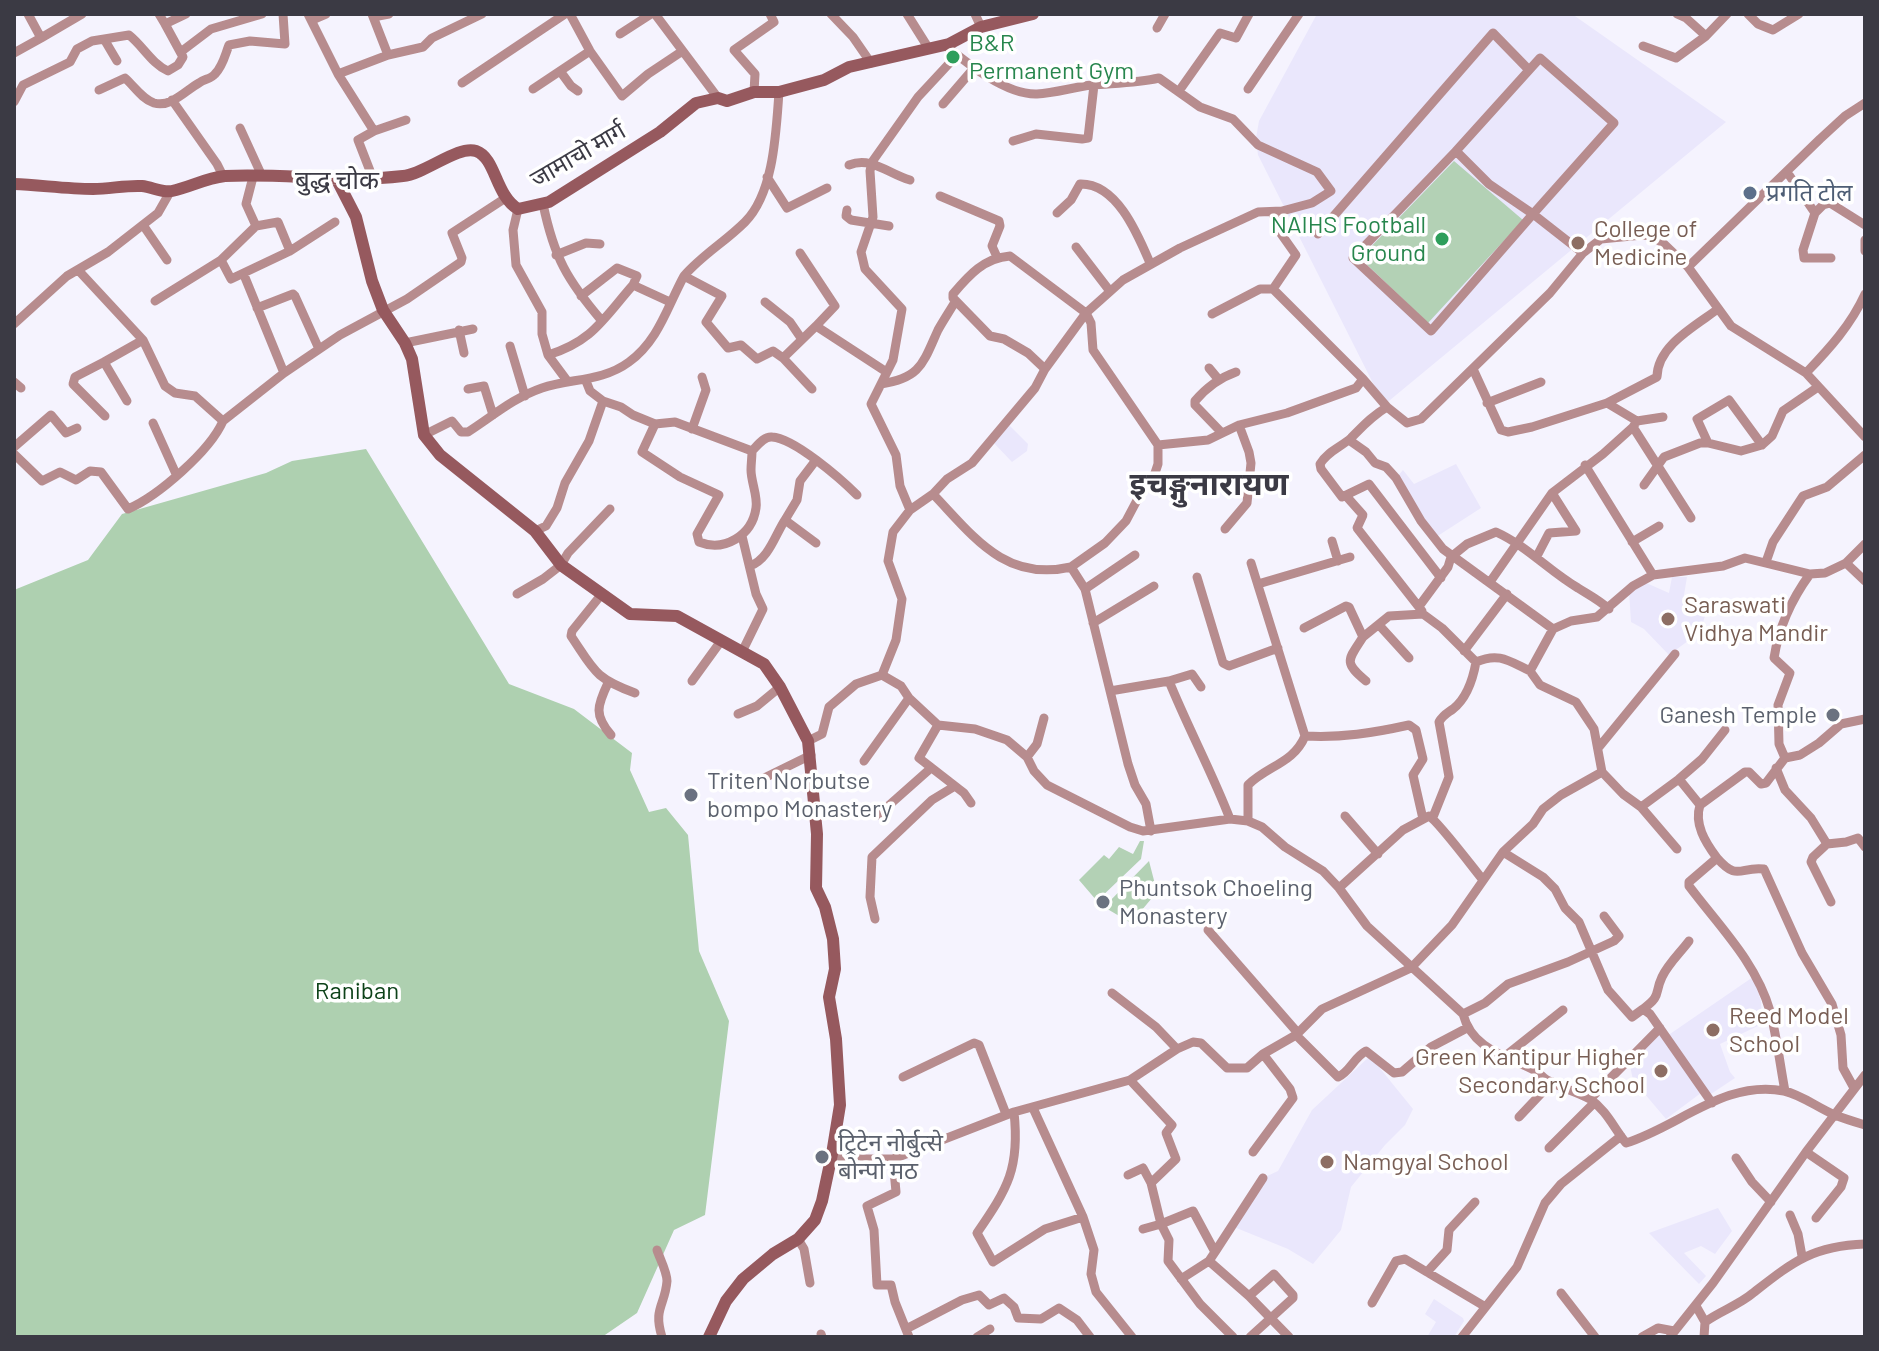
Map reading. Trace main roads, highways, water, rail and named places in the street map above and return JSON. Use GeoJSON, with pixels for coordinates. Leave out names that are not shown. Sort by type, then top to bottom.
{"type":"FeatureCollection","features":[{"type":"Feature","properties":{"kind":"place","name":"B&R Permanent Gym"},"geometry":{"type":"Point","coordinates":[953,57]}},
{"type":"Feature","properties":{"kind":"place","name":"प्रगति टोल"},"geometry":{"type":"Point","coordinates":[1750,193]}},
{"type":"Feature","properties":{"kind":"place","name":"NAIHS Football Ground"},"geometry":{"type":"Point","coordinates":[1442,239]}},
{"type":"Feature","properties":{"kind":"place","name":"College of Medicine"},"geometry":{"type":"Point","coordinates":[1578,243]}},
{"type":"Feature","properties":{"kind":"place","name":"Saraswati Vidhya Mandir"},"geometry":{"type":"Point","coordinates":[1668,619]}},
{"type":"Feature","properties":{"kind":"place","name":"Ganesh Temple"},"geometry":{"type":"Point","coordinates":[1833,715]}},
{"type":"Feature","properties":{"kind":"place","name":"Triten Norbutse bompo Monastery"},"geometry":{"type":"Point","coordinates":[691,795]}},
{"type":"Feature","properties":{"kind":"place","name":"Phuntsok Choeling Monastery"},"geometry":{"type":"Point","coordinates":[1103,902]}},
{"type":"Feature","properties":{"kind":"place","name":"Reed Model School"},"geometry":{"type":"Point","coordinates":[1713,1030]}},
{"type":"Feature","properties":{"kind":"place","name":"Green Kantipur Higher Secondary School"},"geometry":{"type":"Point","coordinates":[1661,1071]}},
{"type":"Feature","properties":{"kind":"place","name":"ट्रिटेन नोर्बुत्से बोन्पो मठ"},"geometry":{"type":"Point","coordinates":[822,1157]}},
{"type":"Feature","properties":{"kind":"place","name":"Namgyal School"},"geometry":{"type":"Point","coordinates":[1327,1162]}},
{"type":"Feature","properties":{"kind":"district","name":"बुद्ध चोक"},"geometry":{"type":"Point","coordinates":[337,180]}},
{"type":"Feature","properties":{"kind":"district","name":"इचङ्गुनारायण"},"geometry":{"type":"Point","coordinates":[1209,484]}},
{"type":"Feature","properties":{"kind":"park label","name":"Raniban"},"geometry":{"type":"Point","coordinates":[357,991]}}]}
